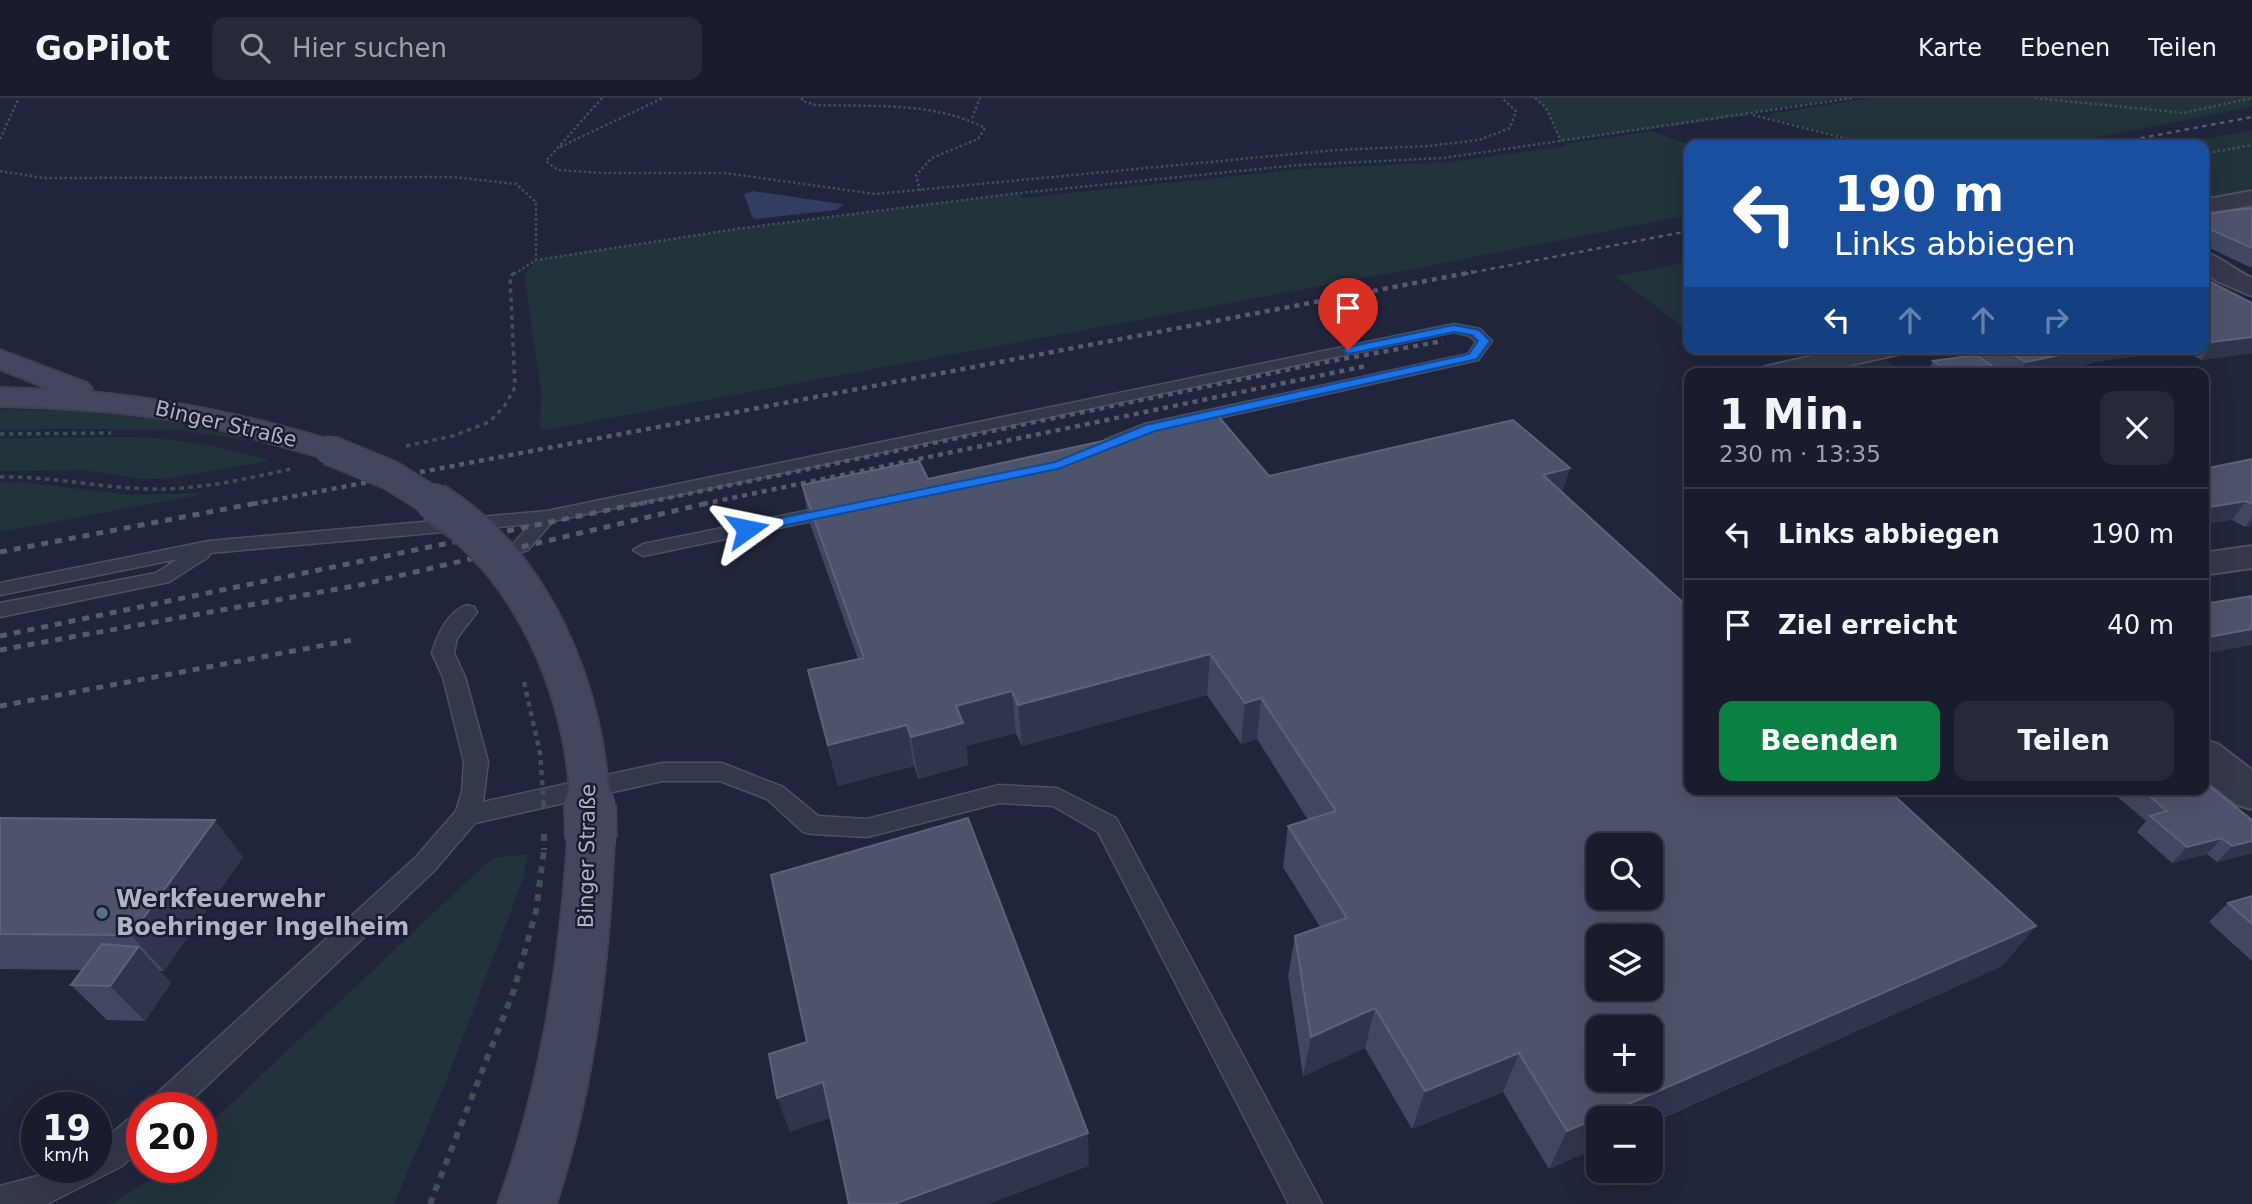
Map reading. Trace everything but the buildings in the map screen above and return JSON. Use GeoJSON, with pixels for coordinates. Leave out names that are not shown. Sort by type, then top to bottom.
{"type":"FeatureCollection","features":[{"type":"Feature","properties":{"kind":"main road"},"geometry":{"type":"LineString","coordinates":[[0,359],[112,402]]}},
{"type":"Feature","properties":{"kind":"main road","name":"Binger Straße"},"geometry":{"type":"LineString","coordinates":[[0,397],[154,406],[230,421],[329,450],[386,471],[448,510],[474,533],[525,594],[548,631],[565,667],[578,709],[587,762],[560,838],[587,925],[571,1042],[527,1204]]}},
{"type":"Feature","properties":{"kind":"street"},"geometry":{"type":"LineString","coordinates":[[2209,205],[2252,198]]}},
{"type":"Feature","properties":{"kind":"street"},"geometry":{"type":"LineString","coordinates":[[2215,278],[2252,288]]}},
{"type":"Feature","properties":{"kind":"street"},"geometry":{"type":"LineString","coordinates":[[1797,368],[1861,354]]}},
{"type":"Feature","properties":{"kind":"street"},"geometry":{"type":"LineString","coordinates":[[2209,563],[2252,557]]}},
{"type":"Feature","properties":{"kind":"street"},"geometry":{"type":"LineString","coordinates":[[2209,760],[2252,793]]}},
{"type":"Feature","properties":{"kind":"lane"},"geometry":{"type":"LineString","coordinates":[[0,589],[209,547],[547,517],[1454,328],[1475,332],[1484,341],[1473,357],[1151,428],[1093,451]]}},
{"type":"Feature","properties":{"kind":"lane"},"geometry":{"type":"LineString","coordinates":[[643,550],[857,506]]}},
{"type":"Feature","properties":{"kind":"lane"},"geometry":{"type":"LineString","coordinates":[[521,546],[547,517]]}},
{"type":"Feature","properties":{"kind":"lane"},"geometry":{"type":"LineString","coordinates":[[0,610],[162,578],[209,547]]}},
{"type":"Feature","properties":{"kind":"lane"},"geometry":{"type":"LineString","coordinates":[[179,1092],[425,864],[467,816],[474,792],[476,762],[454,677],[443,653],[447,636],[467,612]]}},
{"type":"Feature","properties":{"kind":"lane"},"geometry":{"type":"LineString","coordinates":[[467,816],[662,772],[722,772],[775,793],[812,825],[867,828],[999,794],[1057,797],[1107,825],[1306,1204]]}},
{"type":"Feature","properties":{"kind":"lane"},"geometry":{"type":"LineString","coordinates":[[112,1154],[126,1141]]}},
{"type":"Feature","properties":{"kind":"lane"},"geometry":{"type":"LineString","coordinates":[[0,1202],[46,1189],[57,1183]]}},
{"type":"Feature","properties":{"kind":"path"},"geometry":{"type":"LineString","coordinates":[[0,139],[19,98]]}},
{"type":"Feature","properties":{"kind":"path"},"geometry":{"type":"LineString","coordinates":[[602,98],[546,161],[558,170],[603,173],[724,173],[875,194],[1321,151],[1428,146],[1479,140],[1510,128],[1516,111],[1502,98]]}},
{"type":"Feature","properties":{"kind":"path"},"geometry":{"type":"LineString","coordinates":[[556,149],[663,98]]}},
{"type":"Feature","properties":{"kind":"path"},"geometry":{"type":"LineString","coordinates":[[802,98],[802,101],[815,105],[910,106],[949,110],[972,118],[985,128],[978,139],[932,158],[916,175],[920,191]]}},
{"type":"Feature","properties":{"kind":"path"},"geometry":{"type":"LineString","coordinates":[[972,118],[980,98]]}},
{"type":"Feature","properties":{"kind":"path"},"geometry":{"type":"LineString","coordinates":[[1535,98],[1546,108],[1561,141]]}},
{"type":"Feature","properties":{"kind":"path"},"geometry":{"type":"LineString","coordinates":[[0,171],[44,178],[453,177],[516,184],[536,202],[536,260],[743,228],[1020,193],[1299,165],[1444,158],[1852,98]]}},
{"type":"Feature","properties":{"kind":"path"},"geometry":{"type":"LineString","coordinates":[[2035,98],[2183,113],[2252,98]]}},
{"type":"Feature","properties":{"kind":"path"},"geometry":{"type":"LineString","coordinates":[[1750,115],[1851,140]]}},
{"type":"Feature","properties":{"kind":"path"},"geometry":{"type":"LineString","coordinates":[[2209,153],[2252,145]]}},
{"type":"Feature","properties":{"kind":"path"},"geometry":{"type":"LineString","coordinates":[[0,434],[113,433]]}},
{"type":"Feature","properties":{"kind":"path"},"geometry":{"type":"LineString","coordinates":[[521,675],[530,699],[540,753],[545,815]]}},
{"type":"Feature","properties":{"kind":"path"},"geometry":{"type":"LineString","coordinates":[[430,1204],[514,990],[560,838]]}},
{"type":"Feature","properties":{"kind":"shaded area"},"geometry":{"type":"Polygon","coordinates":[[[1535,98],[1838,98],[1746,113],[1750,115],[1561,141],[1546,108],[1535,98]]]}},
{"type":"Feature","properties":{"kind":"shaded area"},"geometry":{"type":"Polygon","coordinates":[[[1871,98],[2252,98],[2252,107],[2084,140],[1857,140],[1771,118],[1770,114],[1871,98]]]}},
{"type":"Feature","properties":{"kind":"shaded area"},"geometry":{"type":"Polygon","coordinates":[[[2252,130],[2252,193],[2209,199],[2209,140],[2199,140],[2252,130]]]}},
{"type":"Feature","properties":{"kind":"shaded area"},"geometry":{"type":"Polygon","coordinates":[[[1651,131],[1684,143],[1684,216],[540,431],[541,391],[524,275],[536,260],[743,228],[1019,193],[1023,198],[1301,169],[1450,162],[1567,146],[1565,144],[1651,131]]]}},
{"type":"Feature","properties":{"kind":"shaded area"},"geometry":{"type":"Polygon","coordinates":[[[1684,263],[1684,327],[1615,276],[1684,263]]]}},
{"type":"Feature","properties":{"kind":"shaded area"},"geometry":{"type":"Polygon","coordinates":[[[1886,360],[1898,368],[1845,368],[1886,360]]]}},
{"type":"Feature","properties":{"kind":"shaded area"},"geometry":{"type":"Polygon","coordinates":[[[0,409],[63,411],[159,420],[251,441],[171,429],[0,429],[0,409]]]}},
{"type":"Feature","properties":{"kind":"shaded area"},"geometry":{"type":"Polygon","coordinates":[[[143,437],[207,445],[270,461],[172,478],[142,479],[82,470],[0,471],[0,438],[143,437]]]}},
{"type":"Feature","properties":{"kind":"shaded area"},"geometry":{"type":"Polygon","coordinates":[[[19,482],[130,495],[209,493],[0,532],[0,483],[19,482]]]}},
{"type":"Feature","properties":{"kind":"shaded area"},"geometry":{"type":"Polygon","coordinates":[[[528,854],[524,876],[448,1077],[394,1204],[111,1204],[144,1183],[217,1183],[217,1117],[492,858],[528,854]]]}},
{"type":"Feature","properties":{"kind":"water"},"geometry":{"type":"Polygon","coordinates":[[[753,191],[843,205],[836,210],[756,219],[752,217],[744,194],[753,191]]]}},
{"type":"Feature","properties":{"kind":"railway"},"geometry":{"type":"LineString","coordinates":[[2131,140],[2252,117]]}},
{"type":"Feature","properties":{"kind":"railway"},"geometry":{"type":"LineString","coordinates":[[1464,274],[1684,232]]}},
{"type":"Feature","properties":{"kind":"railway"},"geometry":{"type":"LineString","coordinates":[[253,504],[1473,272]]}},
{"type":"Feature","properties":{"kind":"railway"},"geometry":{"type":"LineString","coordinates":[[639,504],[1315,364],[1443,341]]}},
{"type":"Feature","properties":{"kind":"railway"},"geometry":{"type":"LineString","coordinates":[[707,503],[1366,366]]}},
{"type":"Feature","properties":{"kind":"railway"},"geometry":{"type":"LineString","coordinates":[[0,552],[262,502]]}},
{"type":"Feature","properties":{"kind":"railway"},"geometry":{"type":"LineString","coordinates":[[0,636],[647,502]]}},
{"type":"Feature","properties":{"kind":"railway"},"geometry":{"type":"LineString","coordinates":[[707,503],[712,502]]}},
{"type":"Feature","properties":{"kind":"railway"},"geometry":{"type":"LineString","coordinates":[[0,650],[360,585],[707,503]]}},
{"type":"Feature","properties":{"kind":"railway"},"geometry":{"type":"LineString","coordinates":[[703,504],[707,503]]}},
{"type":"Feature","properties":{"kind":"railway"},"geometry":{"type":"LineString","coordinates":[[0,706],[352,640]]}},
{"type":"Feature","properties":{"kind":"place","name":"Werkfeuerwehr Boehringer Ingelheim"},"geometry":{"type":"Point","coordinates":[102,913]}},
{"type":"Feature","properties":{"kind":"route"},"geometry":{"type":"LineString","coordinates":[[747,529],[1058,465],[1151,428],[1473,357],[1484,341],[1475,332],[1454,328],[1348,350]]}}]}
